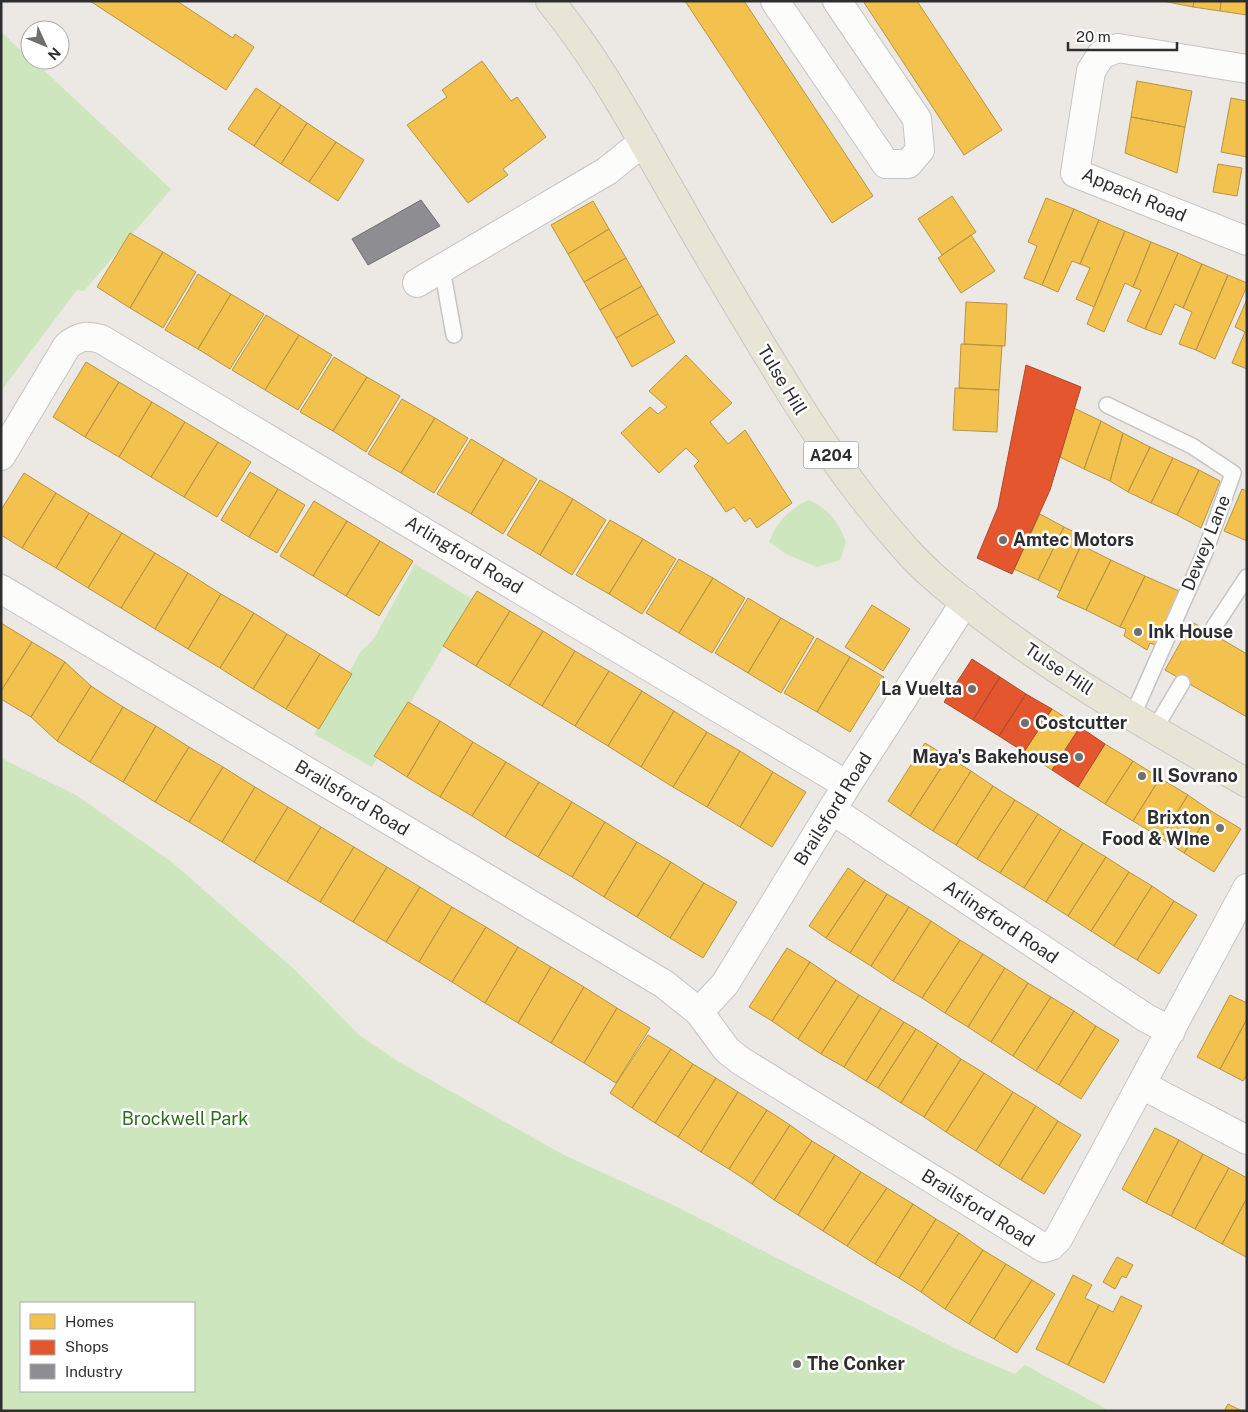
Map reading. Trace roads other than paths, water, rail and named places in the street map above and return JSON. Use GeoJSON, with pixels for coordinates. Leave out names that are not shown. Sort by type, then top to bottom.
{"type":"FeatureCollection","features":[{"type":"Feature","properties":{"kind":"main road","name":"Tulse Hill"},"geometry":{"type":"LineString","coordinates":[[550,1],[590,55],[811,427],[856,491],[904,548],[933,576],[965,602],[1066,676],[1143,724],[1247,783]]}},
{"type":"Feature","properties":{"kind":"street"},"geometry":{"type":"LineString","coordinates":[[775,1],[886,164],[908,164],[920,150],[917,119],[837,1]]}},
{"type":"Feature","properties":{"kind":"street","name":"Appach Road"},"geometry":{"type":"LineString","coordinates":[[1247,69],[1118,48],[1101,54],[1091,71],[1075,172],[1247,241]]}},
{"type":"Feature","properties":{"kind":"street"},"geometry":{"type":"LineString","coordinates":[[417,284],[607,171],[643,142]]}},
{"type":"Feature","properties":{"kind":"street","name":"Arlingford Road"},"geometry":{"type":"LineString","coordinates":[[1,456],[66,346],[77,337],[89,336],[101,339],[847,785]]}},
{"type":"Feature","properties":{"kind":"street","name":"Brailsford Road"},"geometry":{"type":"LineString","coordinates":[[1,589],[664,984],[699,1012],[727,1050],[741,1060],[1044,1248],[1051,1246],[1058,1238],[1142,1086],[1247,888]]}},
{"type":"Feature","properties":{"kind":"street","name":"Brailsford Road"},"geometry":{"type":"LineString","coordinates":[[699,1012],[725,984],[847,785],[965,602]]}},
{"type":"Feature","properties":{"kind":"street","name":"Arlingford Road"},"geometry":{"type":"LineString","coordinates":[[832,810],[1171,1032]]}},
{"type":"Feature","properties":{"kind":"street"},"geometry":{"type":"LineString","coordinates":[[1142,1086],[1247,1140]]}},
{"type":"Feature","properties":{"kind":"lane"},"geometry":{"type":"LineString","coordinates":[[442,269],[454,335]]}},
{"type":"Feature","properties":{"kind":"lane","name":"Dewey Lane"},"geometry":{"type":"LineString","coordinates":[[1107,405],[1192,446],[1234,473],[1143,724]]}},
{"type":"Feature","properties":{"kind":"lane"},"geometry":{"type":"LineString","coordinates":[[1214,627],[1247,576]]}},
{"type":"Feature","properties":{"kind":"lane"},"geometry":{"type":"LineString","coordinates":[[1143,724],[1182,683]]}},
{"type":"Feature","properties":{"kind":"place","name":"Amtec Motors"},"geometry":{"type":"Point","coordinates":[1003,540]}},
{"type":"Feature","properties":{"kind":"place","name":"Ink House"},"geometry":{"type":"Point","coordinates":[1138,632]}},
{"type":"Feature","properties":{"kind":"place","name":"La Vuelta"},"geometry":{"type":"Point","coordinates":[972,689]}},
{"type":"Feature","properties":{"kind":"place","name":"Costcutter"},"geometry":{"type":"Point","coordinates":[1025,723]}},
{"type":"Feature","properties":{"kind":"place","name":"Maya's Bakehouse"},"geometry":{"type":"Point","coordinates":[1079,757]}},
{"type":"Feature","properties":{"kind":"place","name":"Il Sovrano"},"geometry":{"type":"Point","coordinates":[1142,776]}},
{"type":"Feature","properties":{"kind":"place","name":"Brixton Food & WIne"},"geometry":{"type":"Point","coordinates":[1220,828]}},
{"type":"Feature","properties":{"kind":"place","name":"The Conker"},"geometry":{"type":"Point","coordinates":[797,1364]}},
{"type":"Feature","properties":{"kind":"park label","name":"Brockwell Park"},"geometry":{"type":"Point","coordinates":[185,1119]}}]}
